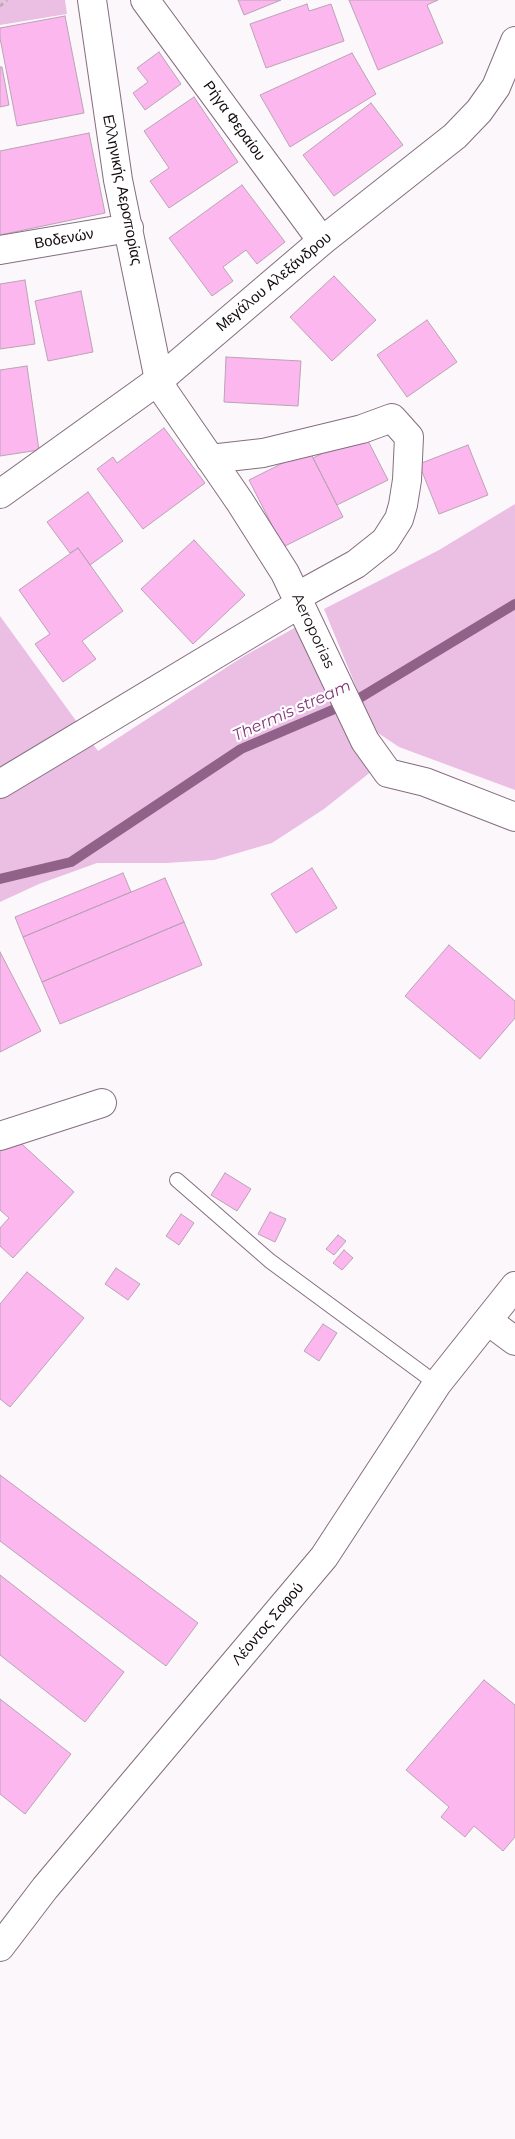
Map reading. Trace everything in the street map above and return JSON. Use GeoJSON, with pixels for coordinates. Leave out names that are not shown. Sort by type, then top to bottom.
{"type":"FeatureCollection","features":[{"type":"Feature","properties":{"kind":"street","name":"Ελληνικής Αεροπορίας"},"geometry":{"type":"LineString","coordinates":[[92,0],[109,124],[159,380]]}},
{"type":"Feature","properties":{"kind":"street","name":"Ρήγα Φεραίου"},"geometry":{"type":"LineString","coordinates":[[145,0],[322,242]]}},
{"type":"Feature","properties":{"kind":"street","name":"Μεγάλου Αλεξάνδρου"},"geometry":{"type":"LineString","coordinates":[[0,494],[159,380],[322,242],[438,150],[479,111],[496,87],[515,41]]}},
{"type":"Feature","properties":{"kind":"street","name":"Βοδενών"},"geometry":{"type":"LineString","coordinates":[[0,250],[129,228]]}},
{"type":"Feature","properties":{"kind":"street","name":"Aeroporias"},"geometry":{"type":"LineString","coordinates":[[159,380],[174,408],[273,552],[299,600],[365,741],[388,773],[425,782],[515,817]]}},
{"type":"Feature","properties":{"kind":"street"},"geometry":{"type":"LineString","coordinates":[[0,784],[356,564],[385,540],[404,506],[408,480],[409,437],[392,418],[362,430],[263,453],[210,459]]}},
{"type":"Feature","properties":{"kind":"street"},"geometry":{"type":"LineString","coordinates":[[0,1136],[102,1103]]}},
{"type":"Feature","properties":{"kind":"street","name":"Λέοντος Σοφού"},"geometry":{"type":"LineString","coordinates":[[0,1947],[45,1888],[324,1557],[437,1384],[515,1286]]}},
{"type":"Feature","properties":{"kind":"street"},"geometry":{"type":"LineString","coordinates":[[488,1321],[515,1341]]}},
{"type":"Feature","properties":{"kind":"lane"},"geometry":{"type":"LineString","coordinates":[[177,1180],[270,1261],[437,1384]]}},
{"type":"Feature","properties":{"kind":"path"},"geometry":{"type":"LineString","coordinates":[[0,6],[7,0]]}},
{"type":"Feature","properties":{"kind":"shaded area"},"geometry":{"type":"Polygon","coordinates":[[[0,0],[65,0],[67,14],[0,25],[0,0]]]}},
{"type":"Feature","properties":{"kind":"shaded area"},"geometry":{"type":"Polygon","coordinates":[[[515,504],[515,790],[399,747],[378,733],[361,699],[324,609],[439,550],[515,504]]]}},
{"type":"Feature","properties":{"kind":"shaded area"},"geometry":{"type":"Polygon","coordinates":[[[0,616],[98,751],[244,656],[298,626],[348,736],[372,771],[324,809],[272,843],[214,860],[166,863],[97,863],[39,884],[0,902],[0,616]]]}},
{"type":"Feature","properties":{"kind":"building"},"geometry":{"type":"Polygon","coordinates":[[[238,0],[281,0],[244,15],[238,0]]]}},
{"type":"Feature","properties":{"kind":"building"},"geometry":{"type":"Polygon","coordinates":[[[349,0],[438,0],[427,5],[443,43],[378,70],[349,0]]]}},
{"type":"Feature","properties":{"kind":"building"},"geometry":{"type":"Polygon","coordinates":[[[307,4],[309,11],[331,4],[344,41],[266,68],[250,24],[307,4]]]}},
{"type":"Feature","properties":{"kind":"building"},"geometry":{"type":"Polygon","coordinates":[[[65,16],[84,113],[17,126],[0,38],[0,28],[65,16]]]}},
{"type":"Feature","properties":{"kind":"building"},"geometry":{"type":"Polygon","coordinates":[[[159,52],[181,84],[145,110],[133,93],[148,82],[137,68],[159,52]]]}},
{"type":"Feature","properties":{"kind":"building"},"geometry":{"type":"Polygon","coordinates":[[[352,53],[376,94],[290,147],[260,95],[352,53]]]}},
{"type":"Feature","properties":{"kind":"building"},"geometry":{"type":"Polygon","coordinates":[[[0,67],[2,67],[9,105],[0,107],[0,67]]]}},
{"type":"Feature","properties":{"kind":"building"},"geometry":{"type":"Polygon","coordinates":[[[194,97],[238,162],[169,208],[150,181],[169,168],[144,131],[194,97]]]}},
{"type":"Feature","properties":{"kind":"building"},"geometry":{"type":"Polygon","coordinates":[[[371,103],[403,145],[334,196],[303,155],[371,103]]]}},
{"type":"Feature","properties":{"kind":"building"},"geometry":{"type":"Polygon","coordinates":[[[89,133],[105,213],[0,235],[0,151],[89,133]]]}},
{"type":"Feature","properties":{"kind":"building"},"geometry":{"type":"Polygon","coordinates":[[[242,185],[285,242],[257,264],[246,250],[223,267],[233,281],[212,296],[169,238],[242,185]]]}},
{"type":"Feature","properties":{"kind":"building"},"geometry":{"type":"Polygon","coordinates":[[[334,276],[376,320],[332,361],[290,317],[334,276]]]}},
{"type":"Feature","properties":{"kind":"building"},"geometry":{"type":"Polygon","coordinates":[[[25,280],[35,344],[0,349],[0,284],[25,280]]]}},
{"type":"Feature","properties":{"kind":"building"},"geometry":{"type":"Polygon","coordinates":[[[81,291],[93,352],[48,361],[35,301],[81,291]]]}},
{"type":"Feature","properties":{"kind":"building"},"geometry":{"type":"Polygon","coordinates":[[[427,320],[457,362],[407,397],[377,355],[427,320]]]}},
{"type":"Feature","properties":{"kind":"building"},"geometry":{"type":"Polygon","coordinates":[[[226,357],[301,361],[298,406],[224,402],[226,357]]]}},
{"type":"Feature","properties":{"kind":"building"},"geometry":{"type":"Polygon","coordinates":[[[27,366],[39,450],[0,456],[0,370],[27,366]]]}},
{"type":"Feature","properties":{"kind":"building"},"geometry":{"type":"Polygon","coordinates":[[[164,428],[205,483],[143,529],[97,469],[113,457],[117,463],[164,428]]]}},
{"type":"Feature","properties":{"kind":"building"},"geometry":{"type":"Polygon","coordinates":[[[364,433],[388,480],[337,505],[313,458],[364,433]]]}},
{"type":"Feature","properties":{"kind":"building"},"geometry":{"type":"Polygon","coordinates":[[[468,445],[488,495],[439,514],[419,464],[468,445]]]}},
{"type":"Feature","properties":{"kind":"building"},"geometry":{"type":"Polygon","coordinates":[[[309,450],[343,517],[283,547],[249,480],[309,450]]]}},
{"type":"Feature","properties":{"kind":"building"},"geometry":{"type":"Polygon","coordinates":[[[88,492],[123,541],[90,565],[78,548],[70,553],[47,522],[88,492]]]}},
{"type":"Feature","properties":{"kind":"building"},"geometry":{"type":"Polygon","coordinates":[[[194,540],[245,595],[193,644],[141,589],[194,540]]]}},
{"type":"Feature","properties":{"kind":"building"},"geometry":{"type":"Polygon","coordinates":[[[78,548],[123,611],[82,641],[96,659],[63,682],[35,644],[50,634],[19,590],[78,548]]]}},
{"type":"Feature","properties":{"kind":"building"},"geometry":{"type":"Polygon","coordinates":[[[312,868],[337,908],[296,933],[271,894],[312,868]]]}},
{"type":"Feature","properties":{"kind":"building"},"geometry":{"type":"Polygon","coordinates":[[[123,873],[131,892],[23,937],[15,917],[123,873]]]}},
{"type":"Feature","properties":{"kind":"building"},"geometry":{"type":"Polygon","coordinates":[[[165,878],[184,922],[42,982],[23,937],[165,878]]]}},
{"type":"Feature","properties":{"kind":"building"},"geometry":{"type":"Polygon","coordinates":[[[184,922],[202,965],[60,1024],[42,982],[184,922]]]}},
{"type":"Feature","properties":{"kind":"building"},"geometry":{"type":"Polygon","coordinates":[[[449,945],[515,1001],[515,1018],[480,1059],[405,996],[449,945]]]}},
{"type":"Feature","properties":{"kind":"building"},"geometry":{"type":"Polygon","coordinates":[[[0,952],[41,1031],[0,1052],[0,952]]]}},
{"type":"Feature","properties":{"kind":"building"},"geometry":{"type":"Polygon","coordinates":[[[12,1135],[74,1192],[13,1258],[0,1246],[0,1228],[9,1218],[0,1210],[0,1148],[12,1135]]]}},
{"type":"Feature","properties":{"kind":"building"},"geometry":{"type":"Polygon","coordinates":[[[225,1173],[251,1189],[237,1211],[211,1195],[225,1173]]]}},
{"type":"Feature","properties":{"kind":"building"},"geometry":{"type":"Polygon","coordinates":[[[270,1212],[286,1219],[275,1242],[258,1234],[270,1212]]]}},
{"type":"Feature","properties":{"kind":"building"},"geometry":{"type":"Polygon","coordinates":[[[181,1214],[194,1223],[179,1245],[166,1236],[181,1214]]]}},
{"type":"Feature","properties":{"kind":"building"},"geometry":{"type":"Polygon","coordinates":[[[338,1235],[346,1241],[334,1255],[326,1249],[338,1235]]]}},
{"type":"Feature","properties":{"kind":"building"},"geometry":{"type":"Polygon","coordinates":[[[344,1250],[353,1258],[342,1270],[333,1263],[344,1250]]]}},
{"type":"Feature","properties":{"kind":"building"},"geometry":{"type":"Polygon","coordinates":[[[116,1268],[140,1284],[128,1300],[105,1284],[116,1268]]]}},
{"type":"Feature","properties":{"kind":"building"},"geometry":{"type":"Polygon","coordinates":[[[27,1272],[84,1318],[10,1407],[0,1399],[0,1304],[27,1272]]]}},
{"type":"Feature","properties":{"kind":"building"},"geometry":{"type":"Polygon","coordinates":[[[323,1324],[337,1333],[319,1361],[304,1351],[323,1324]]]}},
{"type":"Feature","properties":{"kind":"building"},"geometry":{"type":"Polygon","coordinates":[[[0,1475],[198,1623],[166,1666],[0,1541],[0,1475]]]}},
{"type":"Feature","properties":{"kind":"building"},"geometry":{"type":"Polygon","coordinates":[[[0,1575],[124,1672],[85,1722],[0,1655],[0,1575]]]}},
{"type":"Feature","properties":{"kind":"building"},"geometry":{"type":"Polygon","coordinates":[[[484,1680],[515,1705],[515,1837],[503,1851],[474,1826],[465,1837],[441,1817],[449,1807],[406,1770],[484,1680]]]}},
{"type":"Feature","properties":{"kind":"building"},"geometry":{"type":"Polygon","coordinates":[[[0,1699],[71,1754],[25,1814],[0,1794],[0,1699]]]}},
{"type":"Feature","properties":{"kind":"waterway","name":"Thermis stream"},"geometry":{"type":"LineString","coordinates":[[0,879],[71,862],[241,749],[358,699],[515,604]]}}]}
